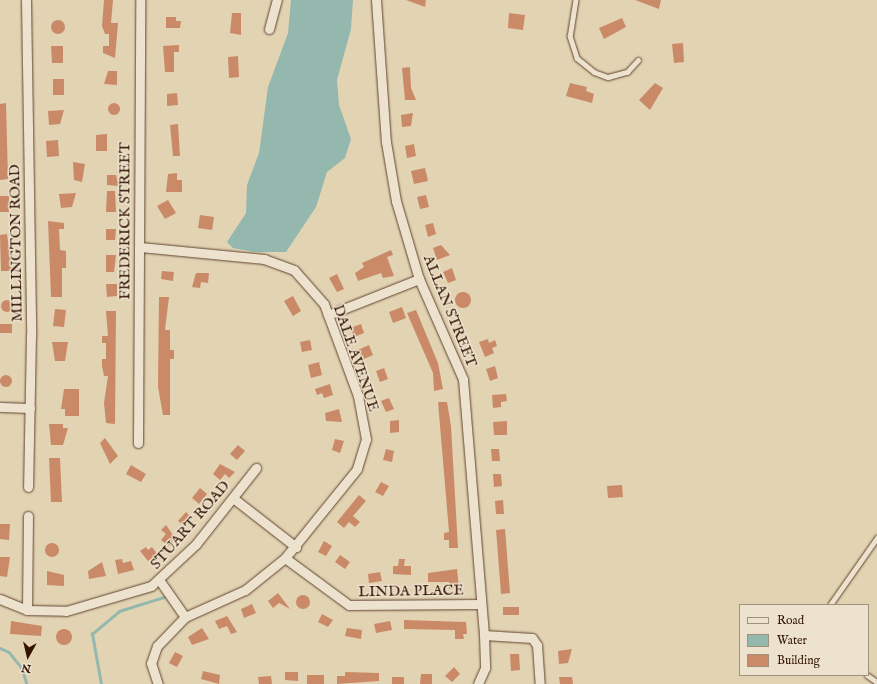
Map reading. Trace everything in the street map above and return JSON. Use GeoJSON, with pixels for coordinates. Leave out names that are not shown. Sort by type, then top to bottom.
{"type":"FeatureCollection","features":[{"type":"Feature","properties":{"kind":"street","name":"MILLINGTON ROAD"},"geometry":{"type":"LineString","coordinates":[[26,0],[30,408],[28,487]]}},
{"type":"Feature","properties":{"kind":"street","name":"FREDERICK STREET"},"geometry":{"type":"LineString","coordinates":[[138,443],[140,0]]}},
{"type":"Feature","properties":{"kind":"street"},"geometry":{"type":"LineString","coordinates":[[269,29],[277,0]]}},
{"type":"Feature","properties":{"kind":"street","name":"ALLAN STREET"},"geometry":{"type":"LineString","coordinates":[[376,0],[386,142],[400,221],[419,279],[463,379],[484,635],[485,668],[478,684]]}},
{"type":"Feature","properties":{"kind":"street","name":"DALE AVENUE"},"geometry":{"type":"LineString","coordinates":[[140,247],[281,264],[305,280],[328,315],[358,396],[365,450],[356,469],[296,547],[285,558],[245,590],[185,617],[157,646],[151,663],[158,684]]}},
{"type":"Feature","properties":{"kind":"street"},"geometry":{"type":"LineString","coordinates":[[328,315],[419,279]]}},
{"type":"Feature","properties":{"kind":"street"},"geometry":{"type":"LineString","coordinates":[[0,407],[30,408]]}},
{"type":"Feature","properties":{"kind":"street","name":"STUART ROAD"},"geometry":{"type":"LineString","coordinates":[[0,598],[27,610],[66,611],[160,581],[234,498],[256,468]]}},
{"type":"Feature","properties":{"kind":"street"},"geometry":{"type":"LineString","coordinates":[[234,498],[296,547]]}},
{"type":"Feature","properties":{"kind":"street"},"geometry":{"type":"LineString","coordinates":[[27,610],[28,516]]}},
{"type":"Feature","properties":{"kind":"street","name":"LINDA PLACE"},"geometry":{"type":"LineString","coordinates":[[285,558],[339,602],[349,605],[481,604]]}},
{"type":"Feature","properties":{"kind":"street"},"geometry":{"type":"LineString","coordinates":[[160,581],[185,617]]}},
{"type":"Feature","properties":{"kind":"street"},"geometry":{"type":"LineString","coordinates":[[484,635],[532,638],[537,645],[540,684]]}},
{"type":"Feature","properties":{"kind":"lane"},"geometry":{"type":"LineString","coordinates":[[576,0],[570,36],[577,58],[594,72],[608,77],[627,72],[638,60]]}},
{"type":"Feature","properties":{"kind":"lane"},"geometry":{"type":"LineString","coordinates":[[831,604],[877,538]]}},
{"type":"Feature","properties":{"kind":"lane"},"geometry":{"type":"LineString","coordinates":[[868,676],[877,682]]}},
{"type":"Feature","properties":{"kind":"water"},"geometry":{"type":"Polygon","coordinates":[[[291,0],[353,0],[351,29],[337,80],[339,105],[351,139],[345,158],[327,172],[316,207],[286,252],[254,252],[233,248],[227,242],[246,213],[247,185],[259,153],[268,87],[288,33],[291,0]]]}},
{"type":"Feature","properties":{"kind":"building"},"geometry":{"type":"Polygon","coordinates":[[[104,0],[113,0],[111,23],[118,23],[115,58],[103,53],[103,46],[109,46],[109,34],[105,34],[102,26],[104,0]]]}},
{"type":"Feature","properties":{"kind":"building"},"geometry":{"type":"Polygon","coordinates":[[[406,0],[426,0],[425,7],[406,0]]]}},
{"type":"Feature","properties":{"kind":"building"},"geometry":{"type":"Polygon","coordinates":[[[635,0],[661,0],[659,9],[635,0]]]}},
{"type":"Feature","properties":{"kind":"building"},"geometry":{"type":"Polygon","coordinates":[[[232,13],[241,13],[241,35],[230,33],[232,13]]]}},
{"type":"Feature","properties":{"kind":"building"},"geometry":{"type":"Polygon","coordinates":[[[509,13],[525,15],[523,30],[508,28],[509,13]]]}},
{"type":"Feature","properties":{"kind":"building"},"geometry":{"type":"Polygon","coordinates":[[[166,17],[176,17],[176,21],[181,21],[180,28],[166,28],[166,17]]]}},
{"type":"Feature","properties":{"kind":"building"},"geometry":{"type":"Polygon","coordinates":[[[622,18],[626,27],[604,39],[599,28],[622,18]]]}},
{"type":"Feature","properties":{"kind":"building"},"geometry":{"type":"Polygon","coordinates":[[[58,20],[63,22],[65,27],[63,32],[58,34],[53,32],[51,27],[53,22],[58,20]]]}},
{"type":"Feature","properties":{"kind":"building"},"geometry":{"type":"Polygon","coordinates":[[[683,43],[684,62],[674,63],[672,44],[683,43]]]}},
{"type":"Feature","properties":{"kind":"building"},"geometry":{"type":"Polygon","coordinates":[[[179,45],[179,52],[174,52],[174,72],[165,72],[163,46],[179,45]]]}},
{"type":"Feature","properties":{"kind":"building"},"geometry":{"type":"Polygon","coordinates":[[[51,46],[63,46],[63,63],[52,63],[51,46]]]}},
{"type":"Feature","properties":{"kind":"building"},"geometry":{"type":"Polygon","coordinates":[[[238,56],[239,77],[229,78],[228,57],[238,56]]]}},
{"type":"Feature","properties":{"kind":"building"},"geometry":{"type":"Polygon","coordinates":[[[410,67],[411,88],[416,100],[405,100],[402,68],[410,67]]]}},
{"type":"Feature","properties":{"kind":"building"},"geometry":{"type":"Polygon","coordinates":[[[108,71],[117,71],[117,85],[104,84],[108,71]]]}},
{"type":"Feature","properties":{"kind":"building"},"geometry":{"type":"Polygon","coordinates":[[[53,79],[64,79],[64,95],[53,95],[53,79]]]}},
{"type":"Feature","properties":{"kind":"building"},"geometry":{"type":"Polygon","coordinates":[[[570,83],[587,87],[586,91],[594,94],[592,103],[566,96],[570,83]]]}},
{"type":"Feature","properties":{"kind":"building"},"geometry":{"type":"Polygon","coordinates":[[[655,83],[663,88],[650,110],[639,100],[655,83]]]}},
{"type":"Feature","properties":{"kind":"building"},"geometry":{"type":"Polygon","coordinates":[[[177,93],[178,105],[167,106],[167,94],[177,93]]]}},
{"type":"Feature","properties":{"kind":"building"},"geometry":{"type":"Polygon","coordinates":[[[6,103],[8,179],[0,180],[0,104],[6,103]]]}},
{"type":"Feature","properties":{"kind":"building"},"geometry":{"type":"Polygon","coordinates":[[[112,103],[116,103],[120,109],[116,115],[112,115],[108,111],[108,107],[112,103]]]}},
{"type":"Feature","properties":{"kind":"building"},"geometry":{"type":"Polygon","coordinates":[[[64,110],[60,124],[49,125],[48,111],[64,110]]]}},
{"type":"Feature","properties":{"kind":"building"},"geometry":{"type":"Polygon","coordinates":[[[413,113],[411,126],[402,127],[401,115],[413,113]]]}},
{"type":"Feature","properties":{"kind":"building"},"geometry":{"type":"Polygon","coordinates":[[[178,124],[180,156],[173,156],[170,125],[178,124]]]}},
{"type":"Feature","properties":{"kind":"building"},"geometry":{"type":"Polygon","coordinates":[[[107,134],[107,151],[96,151],[96,135],[107,134]]]}},
{"type":"Feature","properties":{"kind":"building"},"geometry":{"type":"Polygon","coordinates":[[[58,140],[59,156],[47,157],[46,141],[58,140]]]}},
{"type":"Feature","properties":{"kind":"building"},"geometry":{"type":"Polygon","coordinates":[[[414,144],[416,156],[407,158],[405,146],[414,144]]]}},
{"type":"Feature","properties":{"kind":"building"},"geometry":{"type":"Polygon","coordinates":[[[73,162],[85,164],[82,182],[74,180],[73,162]]]}},
{"type":"Feature","properties":{"kind":"building"},"geometry":{"type":"Polygon","coordinates":[[[425,168],[428,181],[414,184],[411,171],[425,168]]]}},
{"type":"Feature","properties":{"kind":"building"},"geometry":{"type":"Polygon","coordinates":[[[177,173],[177,180],[182,180],[182,192],[166,192],[168,174],[177,173]]]}},
{"type":"Feature","properties":{"kind":"building"},"geometry":{"type":"Polygon","coordinates":[[[107,175],[116,175],[119,186],[107,185],[107,175]]]}},
{"type":"Feature","properties":{"kind":"building"},"geometry":{"type":"Polygon","coordinates":[[[107,191],[115,191],[116,212],[106,212],[107,191]]]}},
{"type":"Feature","properties":{"kind":"building"},"geometry":{"type":"Polygon","coordinates":[[[76,193],[72,207],[61,208],[59,194],[76,193]]]}},
{"type":"Feature","properties":{"kind":"building"},"geometry":{"type":"Polygon","coordinates":[[[426,195],[429,207],[420,209],[417,197],[426,195]]]}},
{"type":"Feature","properties":{"kind":"building"},"geometry":{"type":"Polygon","coordinates":[[[0,196],[9,196],[9,212],[0,212],[0,196]]]}},
{"type":"Feature","properties":{"kind":"building"},"geometry":{"type":"Polygon","coordinates":[[[168,200],[176,213],[165,219],[157,206],[168,200]]]}},
{"type":"Feature","properties":{"kind":"building"},"geometry":{"type":"Polygon","coordinates":[[[200,215],[214,217],[212,230],[198,228],[200,215]]]}},
{"type":"Feature","properties":{"kind":"building"},"geometry":{"type":"Polygon","coordinates":[[[48,221],[64,223],[64,229],[59,229],[60,250],[66,251],[66,268],[62,268],[62,297],[51,297],[48,221]]]}},
{"type":"Feature","properties":{"kind":"building"},"geometry":{"type":"Polygon","coordinates":[[[433,223],[436,234],[428,237],[425,225],[433,223]]]}},
{"type":"Feature","properties":{"kind":"building"},"geometry":{"type":"Polygon","coordinates":[[[106,229],[116,229],[115,240],[106,240],[106,229]]]}},
{"type":"Feature","properties":{"kind":"building"},"geometry":{"type":"Polygon","coordinates":[[[7,234],[12,271],[1,271],[0,235],[7,234]]]}},
{"type":"Feature","properties":{"kind":"building"},"geometry":{"type":"Polygon","coordinates":[[[441,245],[450,255],[437,260],[433,248],[441,245]]]}},
{"type":"Feature","properties":{"kind":"building"},"geometry":{"type":"Polygon","coordinates":[[[391,250],[393,255],[387,257],[394,276],[383,278],[381,273],[358,281],[355,273],[364,267],[362,263],[391,250]]]}},
{"type":"Feature","properties":{"kind":"building"},"geometry":{"type":"Polygon","coordinates":[[[106,255],[116,255],[114,272],[106,272],[106,255]]]}},
{"type":"Feature","properties":{"kind":"building"},"geometry":{"type":"Polygon","coordinates":[[[452,268],[456,280],[448,283],[443,272],[452,268]]]}},
{"type":"Feature","properties":{"kind":"building"},"geometry":{"type":"Polygon","coordinates":[[[162,271],[174,272],[173,281],[161,279],[162,271]]]}},
{"type":"Feature","properties":{"kind":"building"},"geometry":{"type":"Polygon","coordinates":[[[196,273],[209,273],[208,283],[201,282],[200,288],[192,287],[196,273]]]}},
{"type":"Feature","properties":{"kind":"building"},"geometry":{"type":"Polygon","coordinates":[[[337,274],[344,289],[337,292],[329,278],[337,274]]]}},
{"type":"Feature","properties":{"kind":"building"},"geometry":{"type":"Polygon","coordinates":[[[106,284],[117,284],[117,296],[107,297],[106,284]]]}},
{"type":"Feature","properties":{"kind":"building"},"geometry":{"type":"Polygon","coordinates":[[[463,292],[470,297],[471,300],[466,307],[463,308],[456,303],[455,300],[460,293],[463,292]]]}},
{"type":"Feature","properties":{"kind":"building"},"geometry":{"type":"Polygon","coordinates":[[[293,296],[301,311],[293,316],[284,301],[293,296]]]}},
{"type":"Feature","properties":{"kind":"building"},"geometry":{"type":"Polygon","coordinates":[[[159,297],[169,297],[165,330],[170,330],[170,350],[174,350],[174,359],[170,359],[170,415],[163,415],[158,387],[159,297]]]}},
{"type":"Feature","properties":{"kind":"building"},"geometry":{"type":"Polygon","coordinates":[[[5,300],[9,300],[13,306],[9,312],[5,312],[1,308],[1,304],[5,300]]]}},
{"type":"Feature","properties":{"kind":"building"},"geometry":{"type":"Polygon","coordinates":[[[402,307],[406,318],[393,323],[389,312],[402,307]]]}},
{"type":"Feature","properties":{"kind":"building"},"geometry":{"type":"Polygon","coordinates":[[[55,309],[66,310],[64,327],[53,326],[55,309]]]}},
{"type":"Feature","properties":{"kind":"building"},"geometry":{"type":"Polygon","coordinates":[[[416,310],[438,363],[443,389],[434,391],[433,373],[407,313],[416,310]]]}},
{"type":"Feature","properties":{"kind":"building"},"geometry":{"type":"Polygon","coordinates":[[[106,311],[116,311],[115,424],[106,423],[104,403],[108,376],[104,376],[102,366],[102,359],[106,359],[106,343],[102,343],[102,336],[108,336],[106,311]]]}},
{"type":"Feature","properties":{"kind":"building"},"geometry":{"type":"Polygon","coordinates":[[[0,324],[12,324],[12,333],[0,333],[0,324]]]}},
{"type":"Feature","properties":{"kind":"building"},"geometry":{"type":"Polygon","coordinates":[[[361,324],[364,333],[354,337],[350,328],[361,324]]]}},
{"type":"Feature","properties":{"kind":"building"},"geometry":{"type":"Polygon","coordinates":[[[488,339],[489,343],[495,340],[497,346],[492,348],[494,353],[485,357],[479,342],[488,339]]]}},
{"type":"Feature","properties":{"kind":"building"},"geometry":{"type":"Polygon","coordinates":[[[310,340],[312,350],[302,352],[300,342],[310,340]]]}},
{"type":"Feature","properties":{"kind":"building"},"geometry":{"type":"Polygon","coordinates":[[[52,342],[68,342],[65,361],[55,361],[52,342]]]}},
{"type":"Feature","properties":{"kind":"building"},"geometry":{"type":"Polygon","coordinates":[[[369,345],[373,355],[362,360],[358,350],[369,345]]]}},
{"type":"Feature","properties":{"kind":"building"},"geometry":{"type":"Polygon","coordinates":[[[319,362],[322,375],[311,378],[308,365],[319,362]]]}},
{"type":"Feature","properties":{"kind":"building"},"geometry":{"type":"Polygon","coordinates":[[[495,366],[498,378],[490,381],[486,369],[495,366]]]}},
{"type":"Feature","properties":{"kind":"building"},"geometry":{"type":"Polygon","coordinates":[[[384,368],[388,379],[380,382],[376,371],[384,368]]]}},
{"type":"Feature","properties":{"kind":"building"},"geometry":{"type":"Polygon","coordinates":[[[8,375],[11,376],[11,386],[4,387],[1,386],[0,379],[1,376],[8,375]]]}},
{"type":"Feature","properties":{"kind":"building"},"geometry":{"type":"Polygon","coordinates":[[[330,384],[333,395],[324,398],[322,393],[317,395],[315,389],[330,384]]]}},
{"type":"Feature","properties":{"kind":"building"},"geometry":{"type":"Polygon","coordinates":[[[64,389],[79,389],[79,416],[65,416],[65,409],[61,409],[64,389]]]}},
{"type":"Feature","properties":{"kind":"building"},"geometry":{"type":"Polygon","coordinates":[[[506,394],[507,401],[501,402],[501,407],[493,408],[492,395],[506,394]]]}},
{"type":"Feature","properties":{"kind":"building"},"geometry":{"type":"Polygon","coordinates":[[[389,398],[394,409],[386,412],[381,401],[389,398]]]}},
{"type":"Feature","properties":{"kind":"building"},"geometry":{"type":"Polygon","coordinates":[[[438,402],[447,402],[451,426],[458,548],[449,548],[449,540],[444,540],[444,533],[449,532],[438,402]]]}},
{"type":"Feature","properties":{"kind":"building"},"geometry":{"type":"Polygon","coordinates":[[[339,409],[342,422],[326,421],[325,413],[339,409]]]}},
{"type":"Feature","properties":{"kind":"building"},"geometry":{"type":"Polygon","coordinates":[[[399,420],[399,432],[390,433],[390,421],[399,420]]]}},
{"type":"Feature","properties":{"kind":"building"},"geometry":{"type":"Polygon","coordinates":[[[507,421],[507,435],[494,435],[493,422],[507,421]]]}},
{"type":"Feature","properties":{"kind":"building"},"geometry":{"type":"Polygon","coordinates":[[[49,424],[63,424],[63,428],[68,428],[63,445],[51,445],[49,424]]]}},
{"type":"Feature","properties":{"kind":"building"},"geometry":{"type":"Polygon","coordinates":[[[105,438],[118,456],[110,464],[100,443],[105,438]]]}},
{"type":"Feature","properties":{"kind":"building"},"geometry":{"type":"Polygon","coordinates":[[[335,439],[344,441],[340,453],[332,450],[335,439]]]}},
{"type":"Feature","properties":{"kind":"building"},"geometry":{"type":"Polygon","coordinates":[[[238,445],[245,451],[237,460],[230,454],[238,445]]]}},
{"type":"Feature","properties":{"kind":"building"},"geometry":{"type":"Polygon","coordinates":[[[386,449],[394,451],[392,462],[383,460],[386,449]]]}},
{"type":"Feature","properties":{"kind":"building"},"geometry":{"type":"Polygon","coordinates":[[[491,449],[499,449],[500,461],[492,461],[491,449]]]}},
{"type":"Feature","properties":{"kind":"building"},"geometry":{"type":"Polygon","coordinates":[[[49,458],[60,458],[62,502],[51,502],[49,458]]]}},
{"type":"Feature","properties":{"kind":"building"},"geometry":{"type":"Polygon","coordinates":[[[220,464],[235,472],[229,478],[225,474],[220,480],[213,474],[220,464]]]}},
{"type":"Feature","properties":{"kind":"building"},"geometry":{"type":"Polygon","coordinates":[[[131,465],[146,474],[141,482],[126,474],[131,465]]]}},
{"type":"Feature","properties":{"kind":"building"},"geometry":{"type":"Polygon","coordinates":[[[493,474],[501,474],[502,486],[494,487],[493,474]]]}},
{"type":"Feature","properties":{"kind":"building"},"geometry":{"type":"Polygon","coordinates":[[[381,482],[389,486],[383,496],[375,492],[381,482]]]}},
{"type":"Feature","properties":{"kind":"building"},"geometry":{"type":"Polygon","coordinates":[[[622,485],[623,497],[608,498],[607,486],[622,485]]]}},
{"type":"Feature","properties":{"kind":"building"},"geometry":{"type":"Polygon","coordinates":[[[200,488],[207,494],[199,504],[192,498],[200,488]]]}},
{"type":"Feature","properties":{"kind":"building"},"geometry":{"type":"Polygon","coordinates":[[[359,495],[366,501],[353,516],[360,522],[355,527],[349,522],[344,528],[337,522],[359,495]]]}},
{"type":"Feature","properties":{"kind":"building"},"geometry":{"type":"Polygon","coordinates":[[[503,500],[504,514],[496,514],[495,501],[503,500]]]}},
{"type":"Feature","properties":{"kind":"building"},"geometry":{"type":"Polygon","coordinates":[[[186,512],[192,518],[185,526],[178,521],[186,512]]]}},
{"type":"Feature","properties":{"kind":"building"},"geometry":{"type":"Polygon","coordinates":[[[0,524],[10,524],[9,540],[0,539],[0,524]]]}},
{"type":"Feature","properties":{"kind":"building"},"geometry":{"type":"Polygon","coordinates":[[[166,525],[175,538],[169,546],[161,540],[166,534],[161,530],[166,525]]]}},
{"type":"Feature","properties":{"kind":"building"},"geometry":{"type":"Polygon","coordinates":[[[505,529],[510,593],[501,594],[496,530],[505,529]]]}},
{"type":"Feature","properties":{"kind":"building"},"geometry":{"type":"Polygon","coordinates":[[[324,541],[332,546],[326,556],[318,552],[324,541]]]}},
{"type":"Feature","properties":{"kind":"building"},"geometry":{"type":"Polygon","coordinates":[[[49,543],[55,543],[59,547],[59,553],[55,557],[49,557],[45,553],[45,547],[49,543]]]}},
{"type":"Feature","properties":{"kind":"building"},"geometry":{"type":"Polygon","coordinates":[[[146,547],[148,550],[152,547],[158,555],[148,561],[140,551],[146,547]]]}},
{"type":"Feature","properties":{"kind":"building"},"geometry":{"type":"Polygon","coordinates":[[[340,555],[350,562],[345,569],[335,562],[340,555]]]}},
{"type":"Feature","properties":{"kind":"building"},"geometry":{"type":"Polygon","coordinates":[[[0,557],[10,557],[7,577],[0,576],[0,557]]]}},
{"type":"Feature","properties":{"kind":"building"},"geometry":{"type":"Polygon","coordinates":[[[122,559],[123,563],[131,561],[134,570],[118,574],[115,560],[122,559]]]}},
{"type":"Feature","properties":{"kind":"building"},"geometry":{"type":"Polygon","coordinates":[[[399,559],[405,559],[404,566],[411,566],[411,575],[393,574],[393,566],[398,566],[399,559]]]}},
{"type":"Feature","properties":{"kind":"building"},"geometry":{"type":"Polygon","coordinates":[[[102,562],[106,576],[89,579],[88,571],[102,562]]]}},
{"type":"Feature","properties":{"kind":"building"},"geometry":{"type":"Polygon","coordinates":[[[457,569],[459,588],[449,589],[449,582],[428,582],[428,573],[457,569]]]}},
{"type":"Feature","properties":{"kind":"building"},"geometry":{"type":"Polygon","coordinates":[[[47,571],[64,575],[64,586],[47,585],[47,571]]]}},
{"type":"Feature","properties":{"kind":"building"},"geometry":{"type":"Polygon","coordinates":[[[380,572],[382,581],[369,583],[368,574],[380,572]]]}},
{"type":"Feature","properties":{"kind":"building"},"geometry":{"type":"Polygon","coordinates":[[[278,593],[290,609],[279,603],[273,608],[268,601],[278,593]]]}},
{"type":"Feature","properties":{"kind":"building"},"geometry":{"type":"Polygon","coordinates":[[[300,595],[306,595],[310,599],[310,605],[306,609],[300,609],[296,605],[296,599],[300,595]]]}},
{"type":"Feature","properties":{"kind":"building"},"geometry":{"type":"Polygon","coordinates":[[[252,604],[256,613],[244,618],[241,609],[252,604]]]}},
{"type":"Feature","properties":{"kind":"building"},"geometry":{"type":"Polygon","coordinates":[[[503,607],[519,607],[519,615],[503,615],[503,607]]]}},
{"type":"Feature","properties":{"kind":"building"},"geometry":{"type":"Polygon","coordinates":[[[322,614],[333,620],[328,627],[318,622],[322,614]]]}},
{"type":"Feature","properties":{"kind":"building"},"geometry":{"type":"Polygon","coordinates":[[[227,616],[237,632],[231,634],[227,626],[219,629],[215,621],[227,616]]]}},
{"type":"Feature","properties":{"kind":"building"},"geometry":{"type":"Polygon","coordinates":[[[404,620],[466,622],[467,634],[463,634],[464,639],[455,639],[455,630],[404,629],[404,620]]]}},
{"type":"Feature","properties":{"kind":"building"},"geometry":{"type":"Polygon","coordinates":[[[11,621],[42,626],[41,636],[10,634],[11,621]]]}},
{"type":"Feature","properties":{"kind":"building"},"geometry":{"type":"Polygon","coordinates":[[[390,621],[392,630],[376,633],[374,624],[390,621]]]}},
{"type":"Feature","properties":{"kind":"building"},"geometry":{"type":"Polygon","coordinates":[[[202,628],[209,639],[192,645],[188,637],[202,628]]]}},
{"type":"Feature","properties":{"kind":"building"},"geometry":{"type":"Polygon","coordinates":[[[347,628],[362,630],[361,639],[345,636],[347,628]]]}},
{"type":"Feature","properties":{"kind":"building"},"geometry":{"type":"Polygon","coordinates":[[[64,629],[71,634],[72,637],[67,644],[64,645],[57,640],[56,637],[61,630],[64,629]]]}},
{"type":"Feature","properties":{"kind":"building"},"geometry":{"type":"Polygon","coordinates":[[[572,649],[568,663],[559,664],[558,651],[572,649]]]}},
{"type":"Feature","properties":{"kind":"building"},"geometry":{"type":"Polygon","coordinates":[[[175,652],[183,656],[177,667],[169,663],[175,652]]]}},
{"type":"Feature","properties":{"kind":"building"},"geometry":{"type":"Polygon","coordinates":[[[510,654],[519,654],[520,670],[511,671],[510,654]]]}},
{"type":"Feature","properties":{"kind":"building"},"geometry":{"type":"Polygon","coordinates":[[[454,667],[460,674],[452,682],[445,676],[454,667]]]}},
{"type":"Feature","properties":{"kind":"building"},"geometry":{"type":"Polygon","coordinates":[[[203,671],[220,675],[219,684],[201,679],[203,671]]]}},
{"type":"Feature","properties":{"kind":"building"},"geometry":{"type":"Polygon","coordinates":[[[285,672],[298,672],[298,681],[285,680],[285,672]]]}},
{"type":"Feature","properties":{"kind":"building"},"geometry":{"type":"Polygon","coordinates":[[[345,672],[379,673],[379,681],[337,684],[337,676],[345,676],[345,672]]]}},
{"type":"Feature","properties":{"kind":"building"},"geometry":{"type":"Polygon","coordinates":[[[421,674],[432,674],[432,684],[420,684],[421,674]]]}},
{"type":"Feature","properties":{"kind":"building"},"geometry":{"type":"Polygon","coordinates":[[[307,675],[324,675],[324,684],[307,684],[307,675]]]}},
{"type":"Feature","properties":{"kind":"building"},"geometry":{"type":"Polygon","coordinates":[[[271,676],[272,684],[259,684],[258,677],[271,676]]]}},
{"type":"Feature","properties":{"kind":"building"},"geometry":{"type":"Polygon","coordinates":[[[392,677],[404,677],[404,684],[392,684],[392,677]]]}},
{"type":"Feature","properties":{"kind":"building"},"geometry":{"type":"Polygon","coordinates":[[[559,677],[572,677],[573,684],[560,684],[559,677]]]}},
{"type":"Feature","properties":{"kind":"waterway"},"geometry":{"type":"LineString","coordinates":[[101,684],[92,634],[119,611],[164,597]]}},
{"type":"Feature","properties":{"kind":"waterway"},"geometry":{"type":"LineString","coordinates":[[0,648],[9,652],[22,668],[27,684]]}}]}
